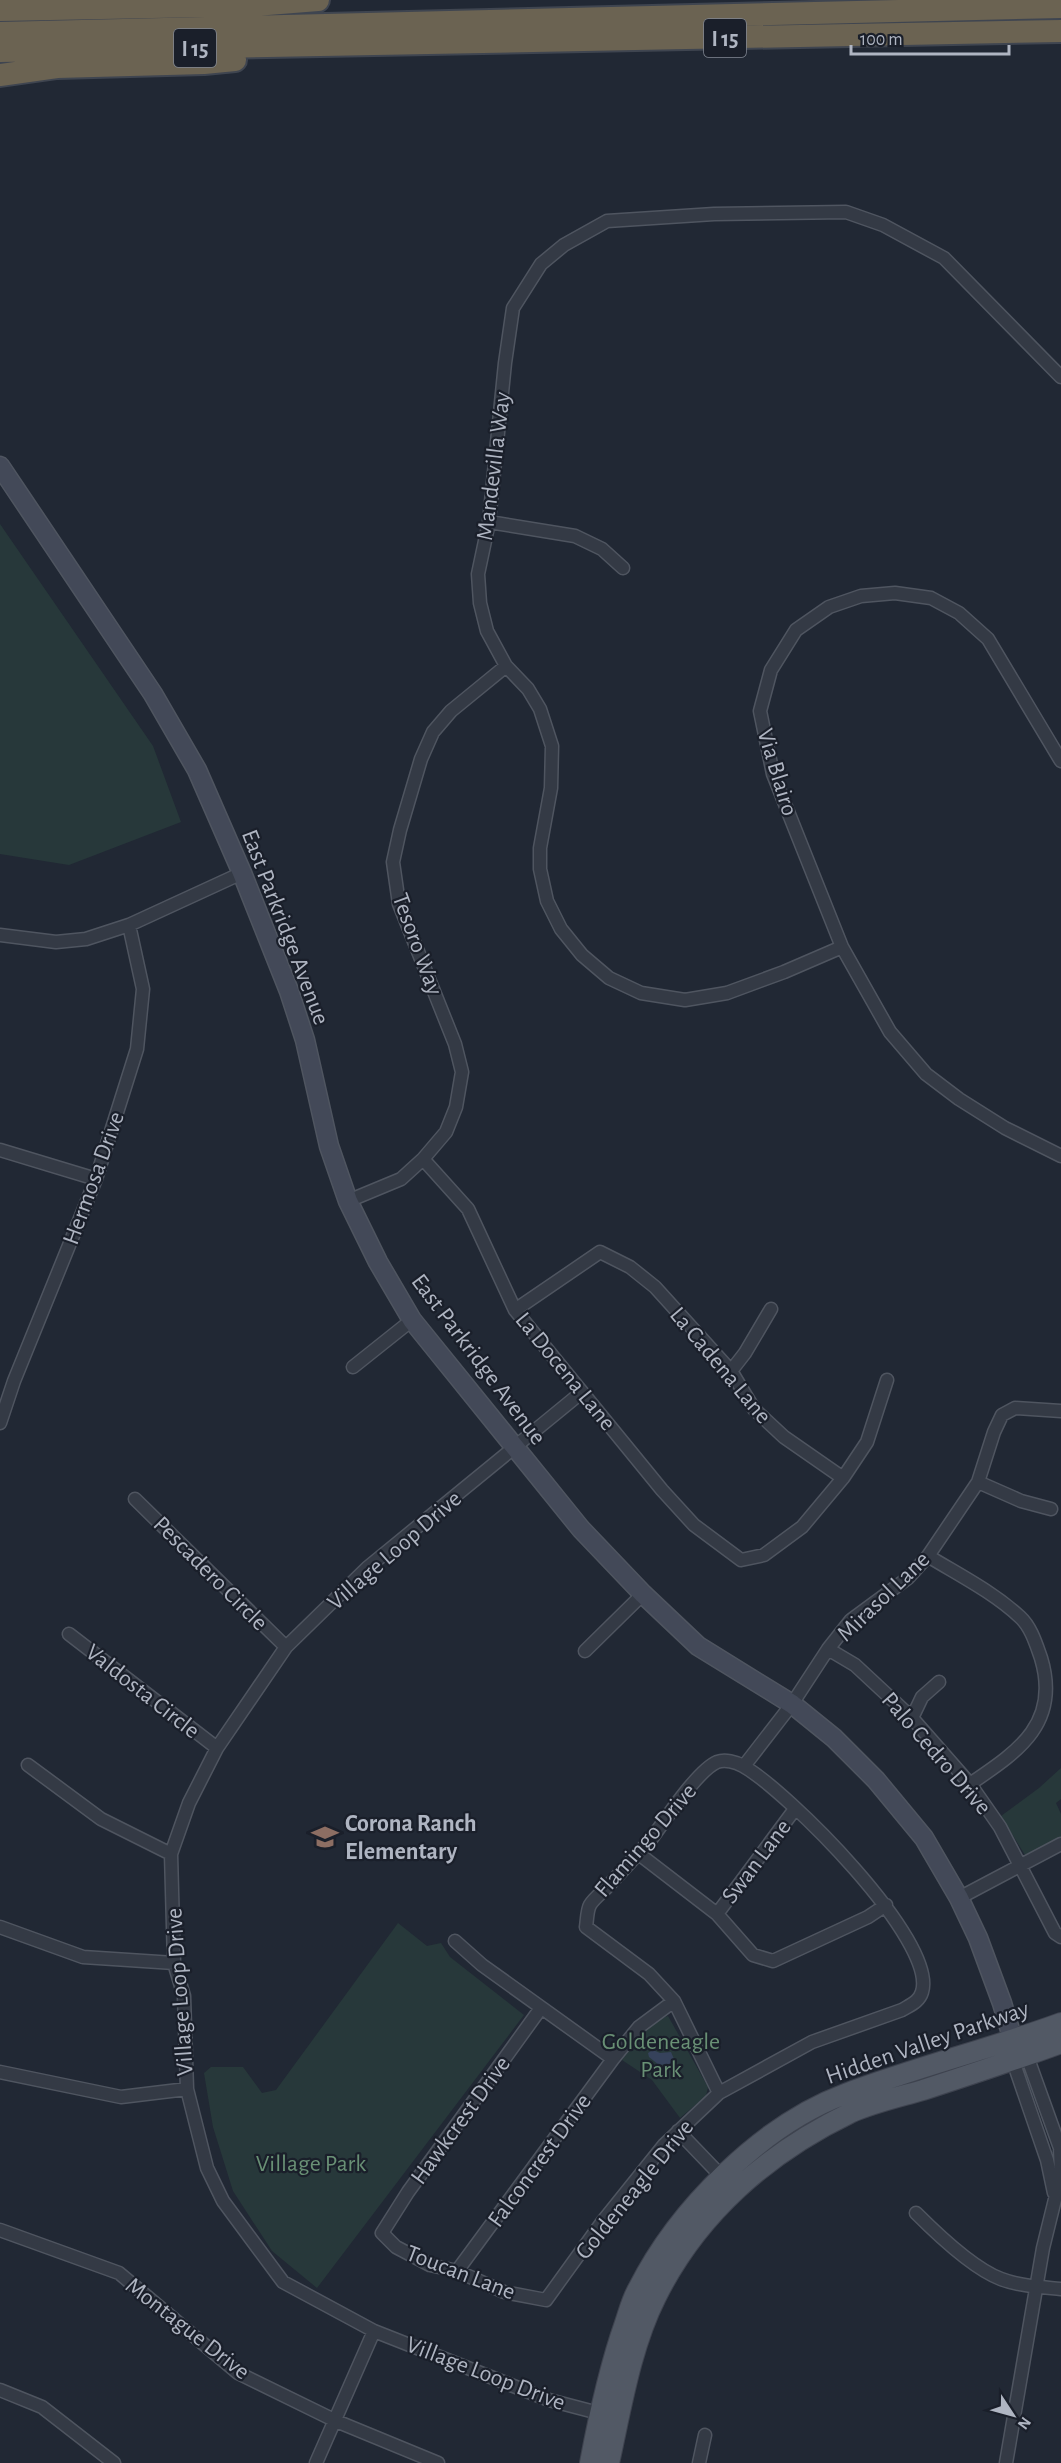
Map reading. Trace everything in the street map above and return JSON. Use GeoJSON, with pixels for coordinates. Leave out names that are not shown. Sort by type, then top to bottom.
{"type":"FeatureCollection","features":[{"type":"Feature","properties":{"kind":"highway"},"geometry":{"type":"LineString","coordinates":[[0,10],[255,5],[318,0]]}},
{"type":"Feature","properties":{"kind":"highway"},"geometry":{"type":"LineString","coordinates":[[0,33],[1061,7]]}},
{"type":"Feature","properties":{"kind":"highway"},"geometry":{"type":"LineString","coordinates":[[0,20],[255,17],[422,21]]}},
{"type":"Feature","properties":{"kind":"highway","name":"I 15"},"geometry":{"type":"LineString","coordinates":[[0,51],[1061,31]]}},
{"type":"Feature","properties":{"kind":"highway"},"geometry":{"type":"LineString","coordinates":[[0,75],[57,68],[204,63],[389,44]]}},
{"type":"Feature","properties":{"kind":"main road","name":"East Parkridge Avenue"},"geometry":{"type":"LineString","coordinates":[[0,466],[153,694],[197,770],[242,873],[292,1001],[305,1040],[329,1146],[348,1201],[378,1262],[412,1320],[581,1529],[643,1594],[698,1646],[792,1704],[834,1738],[876,1780],[924,1838],[959,1898],[978,1938],[1020,2058]]}},
{"type":"Feature","properties":{"kind":"main road","name":"Hidden Valley Parkway"},"geometry":{"type":"LineString","coordinates":[[609,2463],[632,2363],[655,2298],[749,2150],[790,2123],[844,2094],[1061,2023]]}},
{"type":"Feature","properties":{"kind":"main road","name":"Hidden Valley Parkway"},"geometry":{"type":"LineString","coordinates":[[590,2463],[599,2413],[613,2357],[638,2289],[672,2234],[728,2183],[852,2112],[1061,2043]]}},
{"type":"Feature","properties":{"kind":"street","name":"Mandevilla Way"},"geometry":{"type":"LineString","coordinates":[[842,947],[727,993],[685,1000],[640,993],[609,978],[591,963],[561,929],[547,901],[540,869],[540,848],[552,788],[552,746],[540,709],[528,689],[506,666],[487,631],[480,603],[478,574],[489,522],[505,363],[513,308],[541,264],[564,244],[607,221],[714,214],[846,212],[883,225],[944,258],[1061,377]]}},
{"type":"Feature","properties":{"kind":"street"},"geometry":{"type":"LineString","coordinates":[[489,522],[576,536],[602,549],[623,568]]}},
{"type":"Feature","properties":{"kind":"street","name":"Via Blairo"},"geometry":{"type":"LineString","coordinates":[[1061,761],[988,639],[959,613],[931,598],[895,593],[861,596],[829,607],[796,630],[771,670],[760,711],[773,774],[842,947],[890,1032],[926,1074],[959,1100],[1005,1128],[1061,1156]]}},
{"type":"Feature","properties":{"kind":"street","name":"Tesoro Way"},"geometry":{"type":"LineString","coordinates":[[348,1201],[401,1179],[423,1159],[446,1132],[456,1107],[462,1072],[455,1044],[399,904],[393,862],[400,830],[422,759],[433,732],[451,711],[506,666]]}},
{"type":"Feature","properties":{"kind":"street"},"geometry":{"type":"LineString","coordinates":[[0,935],[56,942],[86,939],[129,926],[242,873]]}},
{"type":"Feature","properties":{"kind":"street","name":"Hermosa Drive"},"geometry":{"type":"LineString","coordinates":[[0,1423],[14,1381],[96,1179],[137,1049],[143,989],[129,926]]}},
{"type":"Feature","properties":{"kind":"street"},"geometry":{"type":"LineString","coordinates":[[0,1150],[96,1179]]}},
{"type":"Feature","properties":{"kind":"street","name":"La Docena Lane"},"geometry":{"type":"LineString","coordinates":[[423,1159],[468,1209],[515,1310],[662,1490],[694,1525],[741,1560],[764,1555],[802,1527],[843,1478]]}},
{"type":"Feature","properties":{"kind":"street","name":"La Cadena Lane"},"geometry":{"type":"LineString","coordinates":[[515,1310],[600,1252],[630,1267],[655,1287],[731,1371],[754,1409],[784,1437],[843,1478]]}},
{"type":"Feature","properties":{"kind":"street"},"geometry":{"type":"LineString","coordinates":[[731,1371],[745,1353],[771,1309]]}},
{"type":"Feature","properties":{"kind":"street"},"geometry":{"type":"LineString","coordinates":[[353,1367],[412,1320]]}},
{"type":"Feature","properties":{"kind":"street"},"geometry":{"type":"LineString","coordinates":[[843,1478],[867,1442],[887,1380]]}},
{"type":"Feature","properties":{"kind":"street","name":"Village Loop Drive"},"geometry":{"type":"LineString","coordinates":[[582,1392],[368,1568],[286,1647],[217,1748],[189,1803],[171,1854],[174,1964],[184,1996],[186,2089],[207,2168],[224,2200],[283,2282],[374,2331],[549,2400],[619,2417]]}},
{"type":"Feature","properties":{"kind":"street","name":"Mirasol Lane"},"geometry":{"type":"LineString","coordinates":[[744,1766],[792,1704],[828,1649],[851,1620],[908,1578],[928,1556],[978,1482],[1002,1415],[1015,1408],[1061,1411]]}},
{"type":"Feature","properties":{"kind":"street"},"geometry":{"type":"LineString","coordinates":[[978,1482],[1021,1501],[1051,1509]]}},
{"type":"Feature","properties":{"kind":"street","name":"Pescadero Circle"},"geometry":{"type":"LineString","coordinates":[[135,1499],[286,1647]]}},
{"type":"Feature","properties":{"kind":"street"},"geometry":{"type":"LineString","coordinates":[[928,1556],[993,1596],[1022,1619],[1033,1636],[1044,1667],[1046,1703],[1036,1731],[1021,1748],[970,1784]]}},
{"type":"Feature","properties":{"kind":"street"},"geometry":{"type":"LineString","coordinates":[[585,1651],[643,1594]]}},
{"type":"Feature","properties":{"kind":"street","name":"Valdosta Circle"},"geometry":{"type":"LineString","coordinates":[[69,1634],[217,1748]]}},
{"type":"Feature","properties":{"kind":"street","name":"Palo Cedro Drive"},"geometry":{"type":"LineString","coordinates":[[828,1649],[855,1665],[912,1718],[970,1784],[1000,1827],[1055,1933],[1061,1936]]}},
{"type":"Feature","properties":{"kind":"street"},"geometry":{"type":"LineString","coordinates":[[912,1718],[922,1697],[939,1682]]}},
{"type":"Feature","properties":{"kind":"street","name":"Flamingo Drive"},"geometry":{"type":"LineString","coordinates":[[674,2001],[649,1974],[586,1927],[590,1905],[639,1854],[703,1772],[718,1762],[732,1761],[744,1766]]}},
{"type":"Feature","properties":{"kind":"street"},"geometry":{"type":"LineString","coordinates":[[28,1765],[101,1819],[171,1854]]}},
{"type":"Feature","properties":{"kind":"street"},"geometry":{"type":"LineString","coordinates":[[639,1854],[717,1914],[753,1955],[773,1961],[868,1917],[886,1905],[842,1852],[744,1766]]}},
{"type":"Feature","properties":{"kind":"street","name":"Swan Lane"},"geometry":{"type":"LineString","coordinates":[[717,1914],[795,1809]]}},
{"type":"Feature","properties":{"kind":"street"},"geometry":{"type":"LineString","coordinates":[[959,1898],[1061,1844]]}},
{"type":"Feature","properties":{"kind":"street","name":"Goldeneagle Drive"},"geometry":{"type":"LineString","coordinates":[[546,2300],[603,2221],[678,2131],[719,2092],[812,2042],[902,2010],[915,2003],[922,1992],[922,1976],[913,1952],[886,1905]]}},
{"type":"Feature","properties":{"kind":"street"},"geometry":{"type":"LineString","coordinates":[[0,1927],[83,1957],[174,1964]]}},
{"type":"Feature","properties":{"kind":"street"},"geometry":{"type":"LineString","coordinates":[[455,1941],[482,1965],[613,2059]]}},
{"type":"Feature","properties":{"kind":"street"},"geometry":{"type":"LineString","coordinates":[[674,2001],[719,2092]]}},
{"type":"Feature","properties":{"kind":"street","name":"Falconcrest Drive"},"geometry":{"type":"LineString","coordinates":[[457,2271],[613,2059],[639,2027],[674,2001]]}},
{"type":"Feature","properties":{"kind":"street","name":"Hawkcrest Drive"},"geometry":{"type":"LineString","coordinates":[[382,2233],[414,2184],[541,2008]]}},
{"type":"Feature","properties":{"kind":"street"},"geometry":{"type":"LineString","coordinates":[[1006,2463],[1054,2194],[1020,2058]]}},
{"type":"Feature","properties":{"kind":"street"},"geometry":{"type":"LineString","coordinates":[[0,2072],[121,2097],[186,2089]]}},
{"type":"Feature","properties":{"kind":"street"},"geometry":{"type":"LineString","coordinates":[[678,2131],[728,2183]]}},
{"type":"Feature","properties":{"kind":"street"},"geometry":{"type":"LineString","coordinates":[[916,2212],[949,2243],[1000,2279],[1036,2287],[1061,2289]]}},
{"type":"Feature","properties":{"kind":"street","name":"Montague Drive"},"geometry":{"type":"LineString","coordinates":[[0,2230],[119,2273],[238,2373],[336,2421],[438,2463]]}},
{"type":"Feature","properties":{"kind":"street","name":"Toucan Lane"},"geometry":{"type":"LineString","coordinates":[[382,2233],[396,2247],[430,2265],[457,2271],[504,2292],[546,2300]]}},
{"type":"Feature","properties":{"kind":"street"},"geometry":{"type":"LineString","coordinates":[[316,2463],[374,2331]]}},
{"type":"Feature","properties":{"kind":"street"},"geometry":{"type":"LineString","coordinates":[[0,2390],[42,2407],[114,2463]]}},
{"type":"Feature","properties":{"kind":"street"},"geometry":{"type":"LineString","coordinates":[[699,2463],[705,2435]]}},
{"type":"Feature","properties":{"kind":"green space"},"geometry":{"type":"Polygon","coordinates":[[[0,524],[153,746],[181,822],[69,865],[0,854],[0,524]]]}},
{"type":"Feature","properties":{"kind":"green space"},"geometry":{"type":"Polygon","coordinates":[[[1061,1768],[1061,1799],[1056,1803],[1061,1814],[1061,1838],[1025,1855],[1001,1816],[1039,1788],[1061,1768]]]}},
{"type":"Feature","properties":{"kind":"green space","name":"Village Park"},"geometry":{"type":"Polygon","coordinates":[[[398,1923],[427,1946],[441,1943],[450,1957],[524,2015],[317,2288],[272,2251],[233,2191],[213,2127],[204,2073],[211,2067],[243,2067],[262,2093],[276,2090],[398,1923]]]}},
{"type":"Feature","properties":{"kind":"green space","name":"Goldeneagle Park"},"geometry":{"type":"Polygon","coordinates":[[[668,2016],[708,2087],[706,2096],[680,2118],[652,2080],[622,2060],[648,2028],[668,2016]]]}},
{"type":"Feature","properties":{"kind":"water"},"geometry":{"type":"Polygon","coordinates":[[[653,2050],[660,2053],[671,2052],[674,2059],[670,2064],[659,2065],[649,2057],[648,2053],[653,2050]]]}},
{"type":"Feature","properties":{"kind":"place","name":"Corona Ranch Elementary"},"geometry":{"type":"Point","coordinates":[325,1837]}}]}
